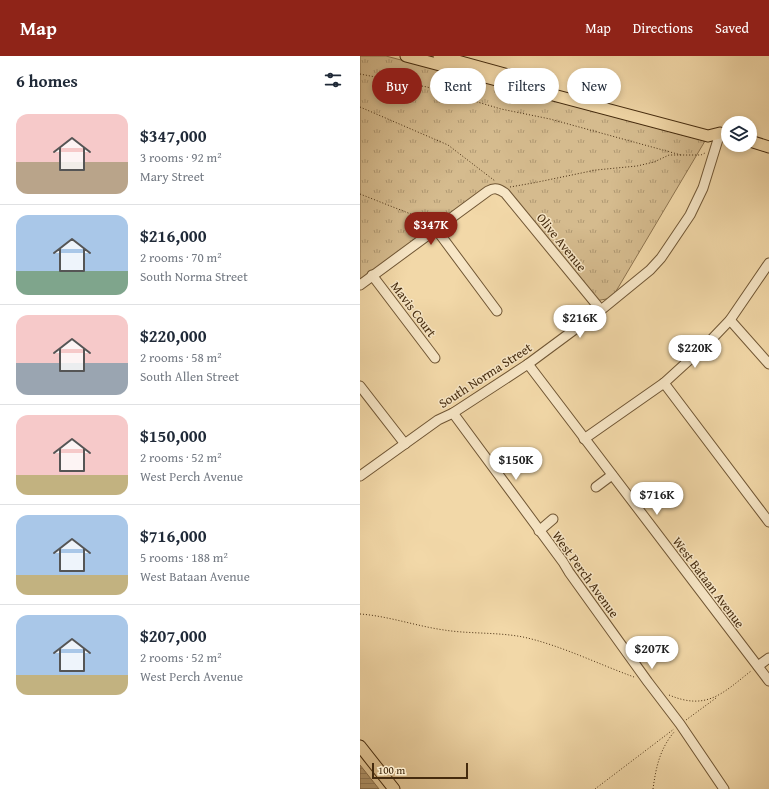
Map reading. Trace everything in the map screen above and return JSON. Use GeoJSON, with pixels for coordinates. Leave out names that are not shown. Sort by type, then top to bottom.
{"type":"FeatureCollection","features":[{"type":"Feature","properties":{"kind":"main road"},"geometry":{"type":"LineString","coordinates":[[406,56],[708,136],[721,134]]}},
{"type":"Feature","properties":{"kind":"main road"},"geometry":{"type":"LineString","coordinates":[[439,56],[721,133]]}},
{"type":"Feature","properties":{"kind":"main road"},"geometry":{"type":"LineString","coordinates":[[757,143],[769,146]]}},
{"type":"Feature","properties":{"kind":"main road"},"geometry":{"type":"LineString","coordinates":[[360,746],[394,789]]}},
{"type":"Feature","properties":{"kind":"street","name":"South Norma Street"},"geometry":{"type":"LineString","coordinates":[[360,476],[438,420],[453,413],[528,364],[635,284],[661,258],[690,215],[702,188],[715,148],[721,139]]}},
{"type":"Feature","properties":{"kind":"street"},"geometry":{"type":"LineString","coordinates":[[360,285],[488,191],[498,188],[502,191]]}},
{"type":"Feature","properties":{"kind":"street","name":"Olive Avenue"},"geometry":{"type":"LineString","coordinates":[[502,191],[601,310]]}},
{"type":"Feature","properties":{"kind":"street"},"geometry":{"type":"LineString","coordinates":[[436,229],[497,311]]}},
{"type":"Feature","properties":{"kind":"street"},"geometry":{"type":"LineString","coordinates":[[584,439],[664,383],[709,342],[730,320],[769,263]]}},
{"type":"Feature","properties":{"kind":"street","name":"Mavis Court"},"geometry":{"type":"LineString","coordinates":[[372,275],[436,358]]}},
{"type":"Feature","properties":{"kind":"street"},"geometry":{"type":"LineString","coordinates":[[730,320],[769,364]]}},
{"type":"Feature","properties":{"kind":"street","name":"West Bataan Avenue"},"geometry":{"type":"LineString","coordinates":[[528,364],[769,681]]}},
{"type":"Feature","properties":{"kind":"street"},"geometry":{"type":"LineString","coordinates":[[664,383],[769,522]]}},
{"type":"Feature","properties":{"kind":"street"},"geometry":{"type":"LineString","coordinates":[[360,386],[405,444]]}},
{"type":"Feature","properties":{"kind":"street","name":"West Perch Avenue"},"geometry":{"type":"LineString","coordinates":[[453,413],[563,562],[643,676],[680,724],[724,789]]}},
{"type":"Feature","properties":{"kind":"street"},"geometry":{"type":"LineString","coordinates":[[596,487],[612,475]]}},
{"type":"Feature","properties":{"kind":"street"},"geometry":{"type":"LineString","coordinates":[[539,531],[553,519]]}},
{"type":"Feature","properties":{"kind":"street"},"geometry":{"type":"LineString","coordinates":[[758,667],[769,658]]}},
{"type":"Feature","properties":{"kind":"path"},"geometry":{"type":"LineString","coordinates":[[360,74],[427,87],[494,108],[550,119],[684,156]]}},
{"type":"Feature","properties":{"kind":"path"},"geometry":{"type":"LineString","coordinates":[[360,107],[448,145],[493,179],[502,191],[513,185],[533,184],[596,170],[637,166],[654,162],[670,155],[701,155],[715,148]]}},
{"type":"Feature","properties":{"kind":"path"},"geometry":{"type":"LineString","coordinates":[[360,194],[400,211],[430,221],[436,229]]}},
{"type":"Feature","properties":{"kind":"path"},"geometry":{"type":"LineString","coordinates":[[360,614],[372,615],[444,630],[520,636],[543,642],[633,677]]}},
{"type":"Feature","properties":{"kind":"path"},"geometry":{"type":"LineString","coordinates":[[667,695],[680,700],[698,701],[717,697],[758,667]]}},
{"type":"Feature","properties":{"kind":"path"},"geometry":{"type":"LineString","coordinates":[[595,789],[716,698]]}},
{"type":"Feature","properties":{"kind":"path"},"geometry":{"type":"LineString","coordinates":[[653,789],[659,756],[667,740],[680,724]]}},
{"type":"Feature","properties":{"kind":"green space"},"geometry":{"type":"Polygon","coordinates":[[[360,56],[386,56],[431,68],[430,104],[486,104],[486,83],[494,85],[494,104],[559,104],[559,102],[705,141],[612,298],[595,301],[501,190],[493,186],[360,282],[360,56]]]}},
{"type":"Feature","properties":{"kind":"shaded area"},"geometry":{"type":"Polygon","coordinates":[[[360,765],[379,789],[360,789],[360,765]]]}}]}
